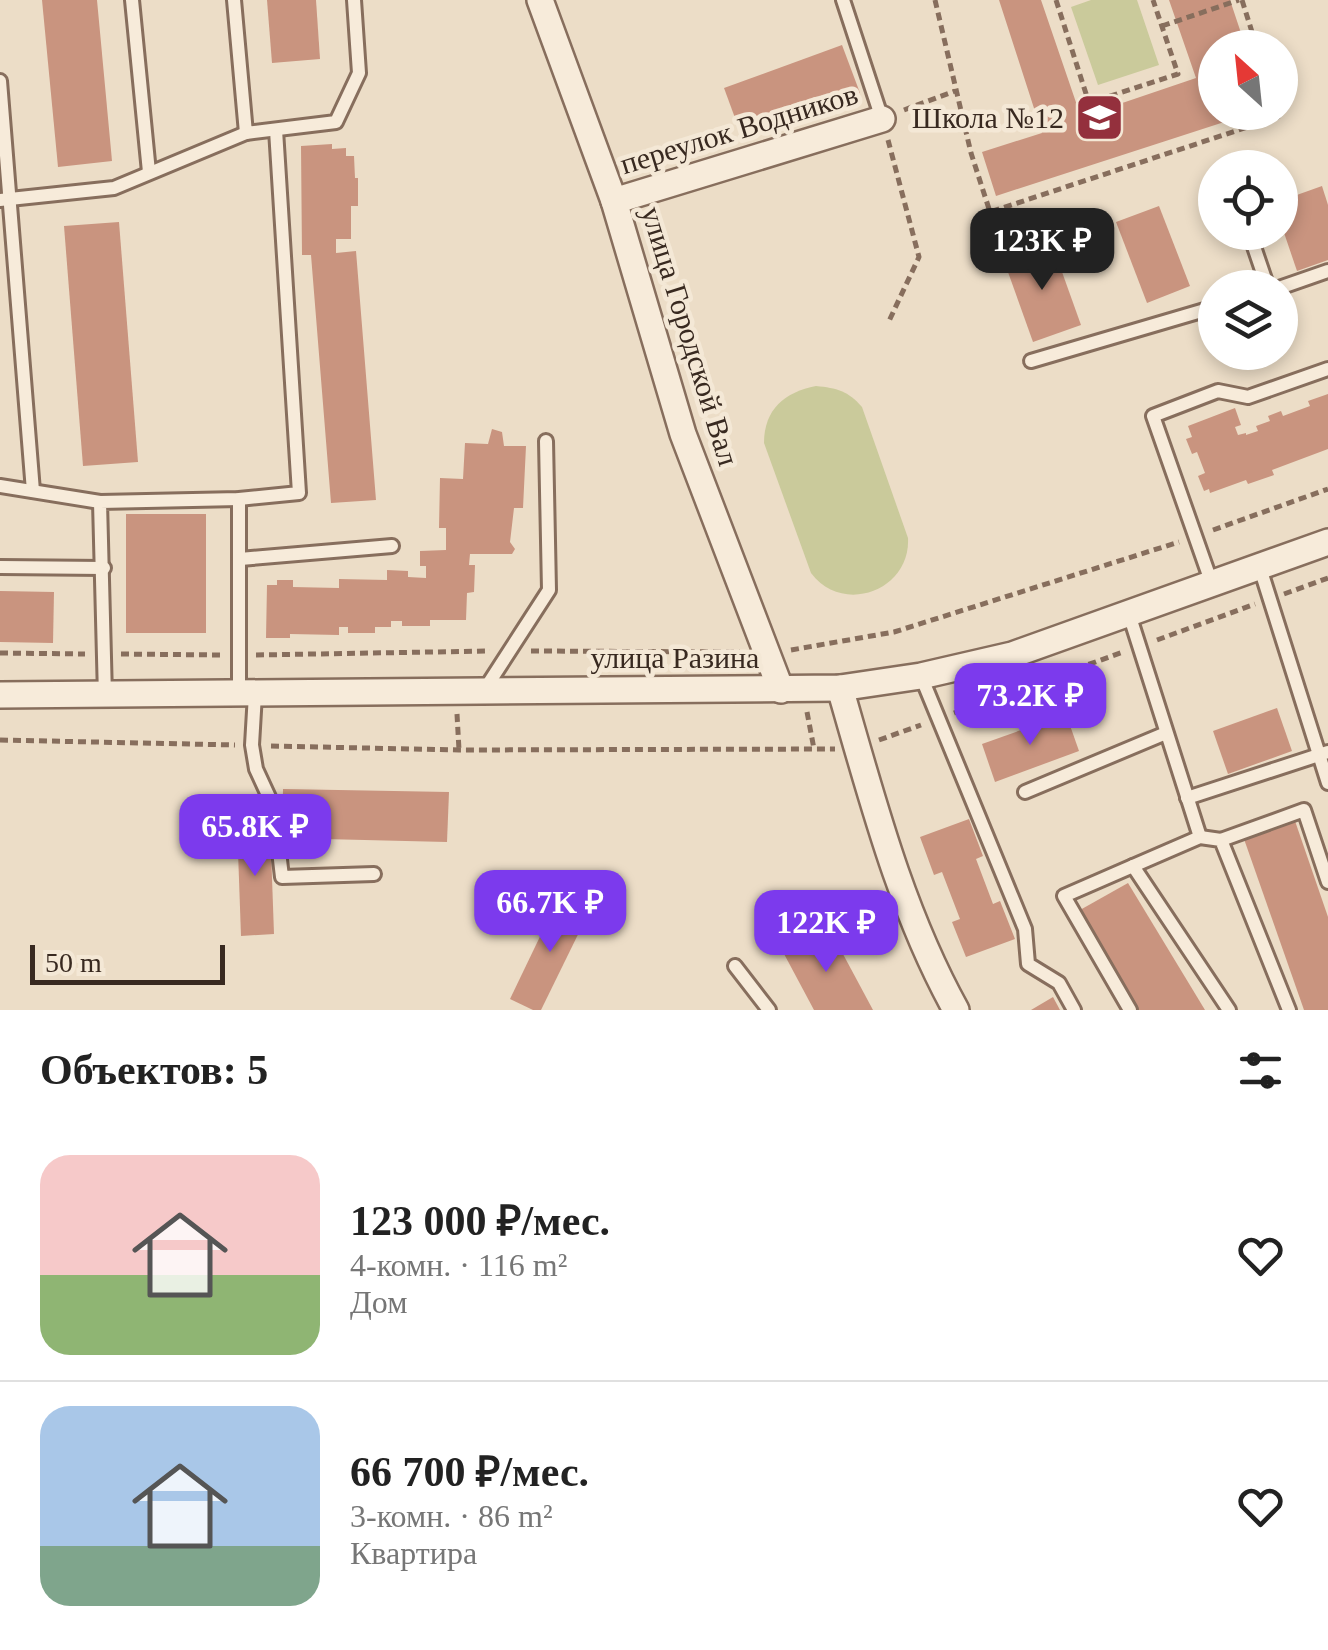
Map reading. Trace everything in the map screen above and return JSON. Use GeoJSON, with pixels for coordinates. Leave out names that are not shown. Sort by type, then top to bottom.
{"type":"FeatureCollection","features":[{"type":"Feature","properties":{"kind":"street","name":"улица Городской Вал"},"geometry":{"type":"LineString","coordinates":[[540,0],[614,201],[683,434],[781,690]]}},
{"type":"Feature","properties":{"kind":"street","name":"переулок Водников"},"geometry":{"type":"LineString","coordinates":[[614,201],[882,118]]}},
{"type":"Feature","properties":{"kind":"street","name":"улица Разина"},"geometry":{"type":"LineString","coordinates":[[0,695],[840,688],[921,676],[1012,655],[1328,542]]}},
{"type":"Feature","properties":{"kind":"street"},"geometry":{"type":"LineString","coordinates":[[840,688],[886,848],[928,959],[956,1010]]}},
{"type":"Feature","properties":{"kind":"lane"},"geometry":{"type":"LineString","coordinates":[[132,0],[149,172]]}},
{"type":"Feature","properties":{"kind":"lane"},"geometry":{"type":"LineString","coordinates":[[234,0],[246,133]]}},
{"type":"Feature","properties":{"kind":"lane"},"geometry":{"type":"LineString","coordinates":[[5,199],[114,188],[246,133],[336,122],[359,73],[354,0]]}},
{"type":"Feature","properties":{"kind":"lane"},"geometry":{"type":"LineString","coordinates":[[842,0],[882,118]]}},
{"type":"Feature","properties":{"kind":"lane"},"geometry":{"type":"LineString","coordinates":[[0,80],[5,199],[33,491]]}},
{"type":"Feature","properties":{"kind":"lane"},"geometry":{"type":"LineString","coordinates":[[0,486],[100,502],[299,494],[276,130]]}},
{"type":"Feature","properties":{"kind":"lane"},"geometry":{"type":"LineString","coordinates":[[1298,282],[1328,271]]}},
{"type":"Feature","properties":{"kind":"lane"},"geometry":{"type":"LineString","coordinates":[[1031,361],[1198,312]]}},
{"type":"Feature","properties":{"kind":"lane"},"geometry":{"type":"LineString","coordinates":[[1212,585],[1153,416],[1218,391],[1248,397],[1328,369]]}},
{"type":"Feature","properties":{"kind":"lane"},"geometry":{"type":"LineString","coordinates":[[484,692],[548,590],[546,442]]}},
{"type":"Feature","properties":{"kind":"lane"},"geometry":{"type":"LineString","coordinates":[[239,498],[240,655],[256,769],[274,808],[282,876],[374,874]]}},
{"type":"Feature","properties":{"kind":"lane"},"geometry":{"type":"LineString","coordinates":[[100,502],[106,696]]}},
{"type":"Feature","properties":{"kind":"lane"},"geometry":{"type":"LineString","coordinates":[[240,560],[392,546]]}},
{"type":"Feature","properties":{"kind":"lane"},"geometry":{"type":"LineString","coordinates":[[0,567],[104,568]]}},
{"type":"Feature","properties":{"kind":"lane"},"geometry":{"type":"LineString","coordinates":[[1260,568],[1324,753],[1328,784]]}},
{"type":"Feature","properties":{"kind":"lane"},"geometry":{"type":"LineString","coordinates":[[1129,614],[1200,837]]}},
{"type":"Feature","properties":{"kind":"lane"},"geometry":{"type":"LineString","coordinates":[[921,676],[1025,929],[1028,964],[1059,983],[1074,1010]]}},
{"type":"Feature","properties":{"kind":"lane"},"geometry":{"type":"LineString","coordinates":[[1026,792],[1166,733]]}},
{"type":"Feature","properties":{"kind":"lane"},"geometry":{"type":"LineString","coordinates":[[1187,798],[1324,753]]}},
{"type":"Feature","properties":{"kind":"lane"},"geometry":{"type":"LineString","coordinates":[[1130,1010],[1064,896],[1200,837],[1221,840],[1304,810],[1328,882]]}},
{"type":"Feature","properties":{"kind":"lane"},"geometry":{"type":"LineString","coordinates":[[1221,840],[1289,1010]]}},
{"type":"Feature","properties":{"kind":"lane"},"geometry":{"type":"LineString","coordinates":[[1133,866],[1229,1010]]}},
{"type":"Feature","properties":{"kind":"lane"},"geometry":{"type":"LineString","coordinates":[[734,966],[769,1010]]}},
{"type":"Feature","properties":{"kind":"path"},"geometry":{"type":"LineString","coordinates":[[935,0],[971,153],[990,212],[1236,130]]}},
{"type":"Feature","properties":{"kind":"path"},"geometry":{"type":"LineString","coordinates":[[1056,0],[1089,103],[1178,74],[1154,0]]}},
{"type":"Feature","properties":{"kind":"path"},"geometry":{"type":"LineString","coordinates":[[1162,26],[1241,0],[1251,30]]}},
{"type":"Feature","properties":{"kind":"path"},"geometry":{"type":"LineString","coordinates":[[889,321],[919,257],[882,118],[956,90]]}},
{"type":"Feature","properties":{"kind":"path"},"geometry":{"type":"LineString","coordinates":[[0,653],[794,650],[894,632],[1194,537],[1328,489]]}},
{"type":"Feature","properties":{"kind":"green space"},"geometry":{"type":"Polygon","coordinates":[[[1091,0],[1137,0],[1159,65],[1098,85],[1071,7],[1091,0]]]}},
{"type":"Feature","properties":{"kind":"green space"},"geometry":{"type":"Polygon","coordinates":[[[816,386],[842,391],[862,407],[908,538],[899,571],[873,591],[857,595],[824,586],[811,573],[764,443],[768,421],[778,404],[816,386]]]}},
{"type":"Feature","properties":{"kind":"building"},"geometry":{"type":"Polygon","coordinates":[[[42,0],[97,0],[112,161],[58,167],[42,0]]]}},
{"type":"Feature","properties":{"kind":"building"},"geometry":{"type":"Polygon","coordinates":[[[267,0],[316,0],[320,59],[272,63],[267,0]]]}},
{"type":"Feature","properties":{"kind":"building"},"geometry":{"type":"Polygon","coordinates":[[[999,0],[1041,0],[1081,117],[1196,78],[1169,0],[1230,0],[1240,30],[1198,30],[1200,130],[996,196],[982,152],[1042,133],[999,0]]]}},
{"type":"Feature","properties":{"kind":"building"},"geometry":{"type":"Polygon","coordinates":[[[842,45],[860,93],[742,137],[724,88],[842,45]]]}},
{"type":"Feature","properties":{"kind":"building"},"geometry":{"type":"Polygon","coordinates":[[[332,144],[332,149],[346,148],[346,156],[354,156],[358,178],[358,206],[351,206],[351,239],[336,239],[336,253],[356,251],[376,500],[331,503],[311,255],[302,255],[301,146],[332,144]]]}},
{"type":"Feature","properties":{"kind":"building"},"geometry":{"type":"Polygon","coordinates":[[[1322,186],[1328,205],[1328,260],[1298,271],[1290,250],[1298,250],[1298,195],[1322,186]]]}},
{"type":"Feature","properties":{"kind":"building"},"geometry":{"type":"Polygon","coordinates":[[[1159,206],[1190,286],[1147,303],[1116,222],[1159,206]]]}},
{"type":"Feature","properties":{"kind":"building"},"geometry":{"type":"Polygon","coordinates":[[[119,222],[138,462],[83,466],[64,226],[119,222]]]}},
{"type":"Feature","properties":{"kind":"building"},"geometry":{"type":"Polygon","coordinates":[[[1052,244],[1081,325],[1033,342],[1004,261],[1052,244]]]}},
{"type":"Feature","properties":{"kind":"building"},"geometry":{"type":"Polygon","coordinates":[[[1328,394],[1328,449],[1272,470],[1274,475],[1248,484],[1246,480],[1210,493],[1209,489],[1204,491],[1198,476],[1205,473],[1197,452],[1192,454],[1186,439],[1192,437],[1188,426],[1235,408],[1241,425],[1235,427],[1238,435],[1246,435],[1270,421],[1268,416],[1281,411],[1283,416],[1328,394]]]}},
{"type":"Feature","properties":{"kind":"building"},"geometry":{"type":"Polygon","coordinates":[[[492,429],[502,432],[504,446],[526,446],[523,508],[514,508],[512,554],[470,554],[469,565],[475,565],[474,592],[467,593],[466,620],[430,620],[430,626],[402,626],[402,621],[391,621],[391,627],[375,627],[375,633],[348,633],[348,627],[339,627],[339,635],[290,634],[290,638],[266,638],[267,585],[277,585],[277,580],[293,580],[293,587],[339,588],[339,579],[387,580],[387,570],[408,571],[408,577],[426,578],[426,566],[420,566],[420,551],[446,550],[446,528],[439,528],[440,478],[463,479],[465,443],[488,444],[492,429]]]}},
{"type":"Feature","properties":{"kind":"building"},"geometry":{"type":"Polygon","coordinates":[[[126,514],[206,514],[206,633],[126,633],[126,514]]]}},
{"type":"Feature","properties":{"kind":"building"},"geometry":{"type":"Polygon","coordinates":[[[0,591],[54,592],[53,643],[0,642],[0,591]]]}},
{"type":"Feature","properties":{"kind":"building"},"geometry":{"type":"Polygon","coordinates":[[[1277,708],[1292,751],[1228,774],[1213,731],[1277,708]]]}},
{"type":"Feature","properties":{"kind":"building"},"geometry":{"type":"Polygon","coordinates":[[[1066,714],[1079,751],[995,782],[982,744],[1066,714]]]}},
{"type":"Feature","properties":{"kind":"building"},"geometry":{"type":"Polygon","coordinates":[[[283,789],[449,792],[447,842],[282,838],[283,789]]]}},
{"type":"Feature","properties":{"kind":"building"},"geometry":{"type":"Polygon","coordinates":[[[969,819],[983,856],[976,859],[993,904],[1000,901],[1015,939],[966,957],[952,922],[960,919],[942,872],[934,875],[920,837],[969,819]]]}},
{"type":"Feature","properties":{"kind":"building"},"geometry":{"type":"Polygon","coordinates":[[[1295,821],[1328,917],[1328,1010],[1304,1010],[1244,839],[1295,821]]]}},
{"type":"Feature","properties":{"kind":"building"},"geometry":{"type":"Polygon","coordinates":[[[270,822],[274,934],[241,936],[237,823],[270,822]]]}},
{"type":"Feature","properties":{"kind":"building"},"geometry":{"type":"Polygon","coordinates":[[[1128,883],[1205,1010],[1139,1010],[1080,910],[1128,883]]]}},
{"type":"Feature","properties":{"kind":"building"},"geometry":{"type":"Polygon","coordinates":[[[559,897],[589,912],[541,1010],[533,1010],[510,999],[559,897]]]}},
{"type":"Feature","properties":{"kind":"building"},"geometry":{"type":"Polygon","coordinates":[[[829,928],[873,1010],[814,1010],[783,952],[829,928]]]}},
{"type":"Feature","properties":{"kind":"building"},"geometry":{"type":"Polygon","coordinates":[[[1053,997],[1060,1010],[1031,1010],[1053,997]]]}},
{"type":"Feature","properties":{"kind":"place","name":"Школа №12"},"geometry":{"type":"Point","coordinates":[1099,118]}}]}
